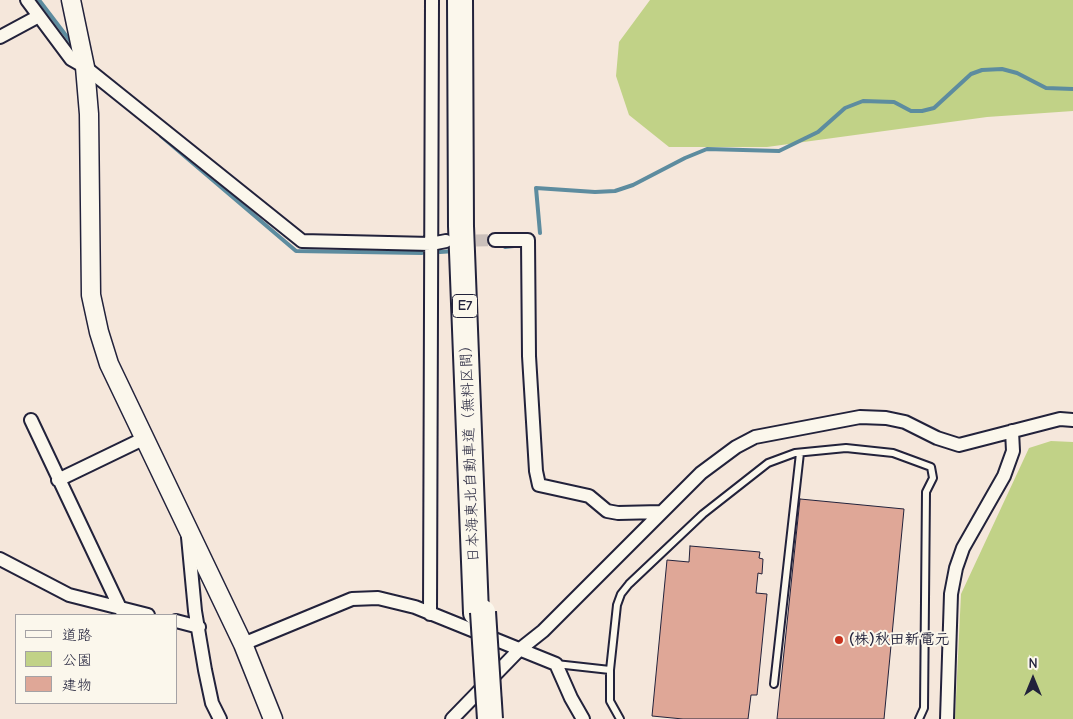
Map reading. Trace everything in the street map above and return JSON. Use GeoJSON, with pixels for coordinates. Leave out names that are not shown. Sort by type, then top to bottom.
{"type":"FeatureCollection","features":[{"type":"Feature","properties":{"kind":"highway","name":"日本海東北自動車道（無料区間）"},"geometry":{"type":"LineString","coordinates":[[460,0],[461,226],[480,612],[490,719]]}},
{"type":"Feature","properties":{"kind":"highway","name":"日本海東北自動車道（無料区間）"},"geometry":{"type":"LineString","coordinates":[[471,0],[481,719]]}},
{"type":"Feature","properties":{"kind":"street"},"geometry":{"type":"LineString","coordinates":[[27,0],[66,53],[302,241],[431,244],[446,241]]}},
{"type":"Feature","properties":{"kind":"street"},"geometry":{"type":"LineString","coordinates":[[71,0],[85,67],[89,114],[91,295],[109,364],[188,534],[243,644],[273,719]]}},
{"type":"Feature","properties":{"kind":"street"},"geometry":{"type":"LineString","coordinates":[[430,614],[432,0]]}},
{"type":"Feature","properties":{"kind":"street"},"geometry":{"type":"LineString","coordinates":[[0,37],[39,16]]}},
{"type":"Feature","properties":{"kind":"street"},"geometry":{"type":"LineString","coordinates":[[495,240],[528,240],[529,356],[536,471],[539,485],[589,496],[607,511],[618,514],[661,512]]}},
{"type":"Feature","properties":{"kind":"street"},"geometry":{"type":"LineString","coordinates":[[452,719],[519,650],[543,631],[700,473],[755,436],[860,417],[886,418],[905,422],[937,438],[959,445],[1060,419],[1073,420]]}},
{"type":"Feature","properties":{"kind":"street"},"geometry":{"type":"LineString","coordinates":[[31,420],[121,610]]}},
{"type":"Feature","properties":{"kind":"street"},"geometry":{"type":"LineString","coordinates":[[947,719],[951,594],[956,568],[963,548],[1004,476],[1013,451],[1012,431]]}},
{"type":"Feature","properties":{"kind":"street"},"geometry":{"type":"LineString","coordinates":[[58,480],[145,438]]}},
{"type":"Feature","properties":{"kind":"street"},"geometry":{"type":"LineString","coordinates":[[188,534],[195,611],[205,670],[212,703],[220,719]]}},
{"type":"Feature","properties":{"kind":"street"},"geometry":{"type":"LineString","coordinates":[[0,559],[69,595],[121,610],[143,614]]}},
{"type":"Feature","properties":{"kind":"street"},"geometry":{"type":"LineString","coordinates":[[243,644],[352,599],[378,598],[415,607],[556,664],[571,698],[583,719]]}},
{"type":"Feature","properties":{"kind":"street"},"geometry":{"type":"LineString","coordinates":[[178,622],[199,627]]}},
{"type":"Feature","properties":{"kind":"lane"},"geometry":{"type":"LineString","coordinates":[[620,719],[610,701],[610,670],[617,605],[621,594],[629,584],[704,514],[768,463],[800,453],[846,448],[893,453],[931,467],[932,478],[926,492],[924,708],[919,719]]}},
{"type":"Feature","properties":{"kind":"lane"},"geometry":{"type":"LineString","coordinates":[[774,684],[800,453]]}},
{"type":"Feature","properties":{"kind":"lane"},"geometry":{"type":"LineString","coordinates":[[556,664],[610,670]]}},
{"type":"Feature","properties":{"kind":"green space"},"geometry":{"type":"Polygon","coordinates":[[[650,0],[1073,0],[1073,111],[987,117],[767,147],[669,147],[629,115],[616,76],[619,42],[650,0]]]}},
{"type":"Feature","properties":{"kind":"green space"},"geometry":{"type":"Polygon","coordinates":[[[1051,441],[1073,442],[1073,719],[955,719],[961,594],[1029,448],[1051,441]]]}},
{"type":"Feature","properties":{"kind":"building"},"geometry":{"type":"Polygon","coordinates":[[[800,499],[904,509],[884,719],[777,719],[800,499]]]}},
{"type":"Feature","properties":{"kind":"building"},"geometry":{"type":"Polygon","coordinates":[[[690,546],[760,552],[759,558],[763,559],[762,574],[758,573],[756,593],[767,594],[757,695],[751,695],[748,719],[683,719],[652,716],[667,560],[689,562],[690,546]]]}},
{"type":"Feature","properties":{"kind":"waterway"},"geometry":{"type":"LineString","coordinates":[[39,0],[74,46]]}},
{"type":"Feature","properties":{"kind":"waterway"},"geometry":{"type":"LineString","coordinates":[[540,233],[536,188],[595,192],[615,191],[633,185],[685,158],[707,149],[779,151],[818,132],[845,108],[863,101],[894,102],[911,111],[934,108],[971,74],[982,70],[1002,69],[1017,73],[1046,88],[1073,89]]}},
{"type":"Feature","properties":{"kind":"waterway"},"geometry":{"type":"LineString","coordinates":[[161,136],[296,251],[422,253]]}},
{"type":"Feature","properties":{"kind":"waterway"},"geometry":{"type":"LineString","coordinates":[[505,247],[514,246]]}},
{"type":"Feature","properties":{"kind":"waterway"},"geometry":{"type":"LineString","coordinates":[[440,252],[455,251]]}},
{"type":"Feature","properties":{"kind":"tunnel"},"geometry":{"type":"LineString","coordinates":[[458,241],[495,240]]}},
{"type":"Feature","properties":{"kind":"place","name":"(株)秋田新電元"},"geometry":{"type":"Point","coordinates":[839,640]}}]}
